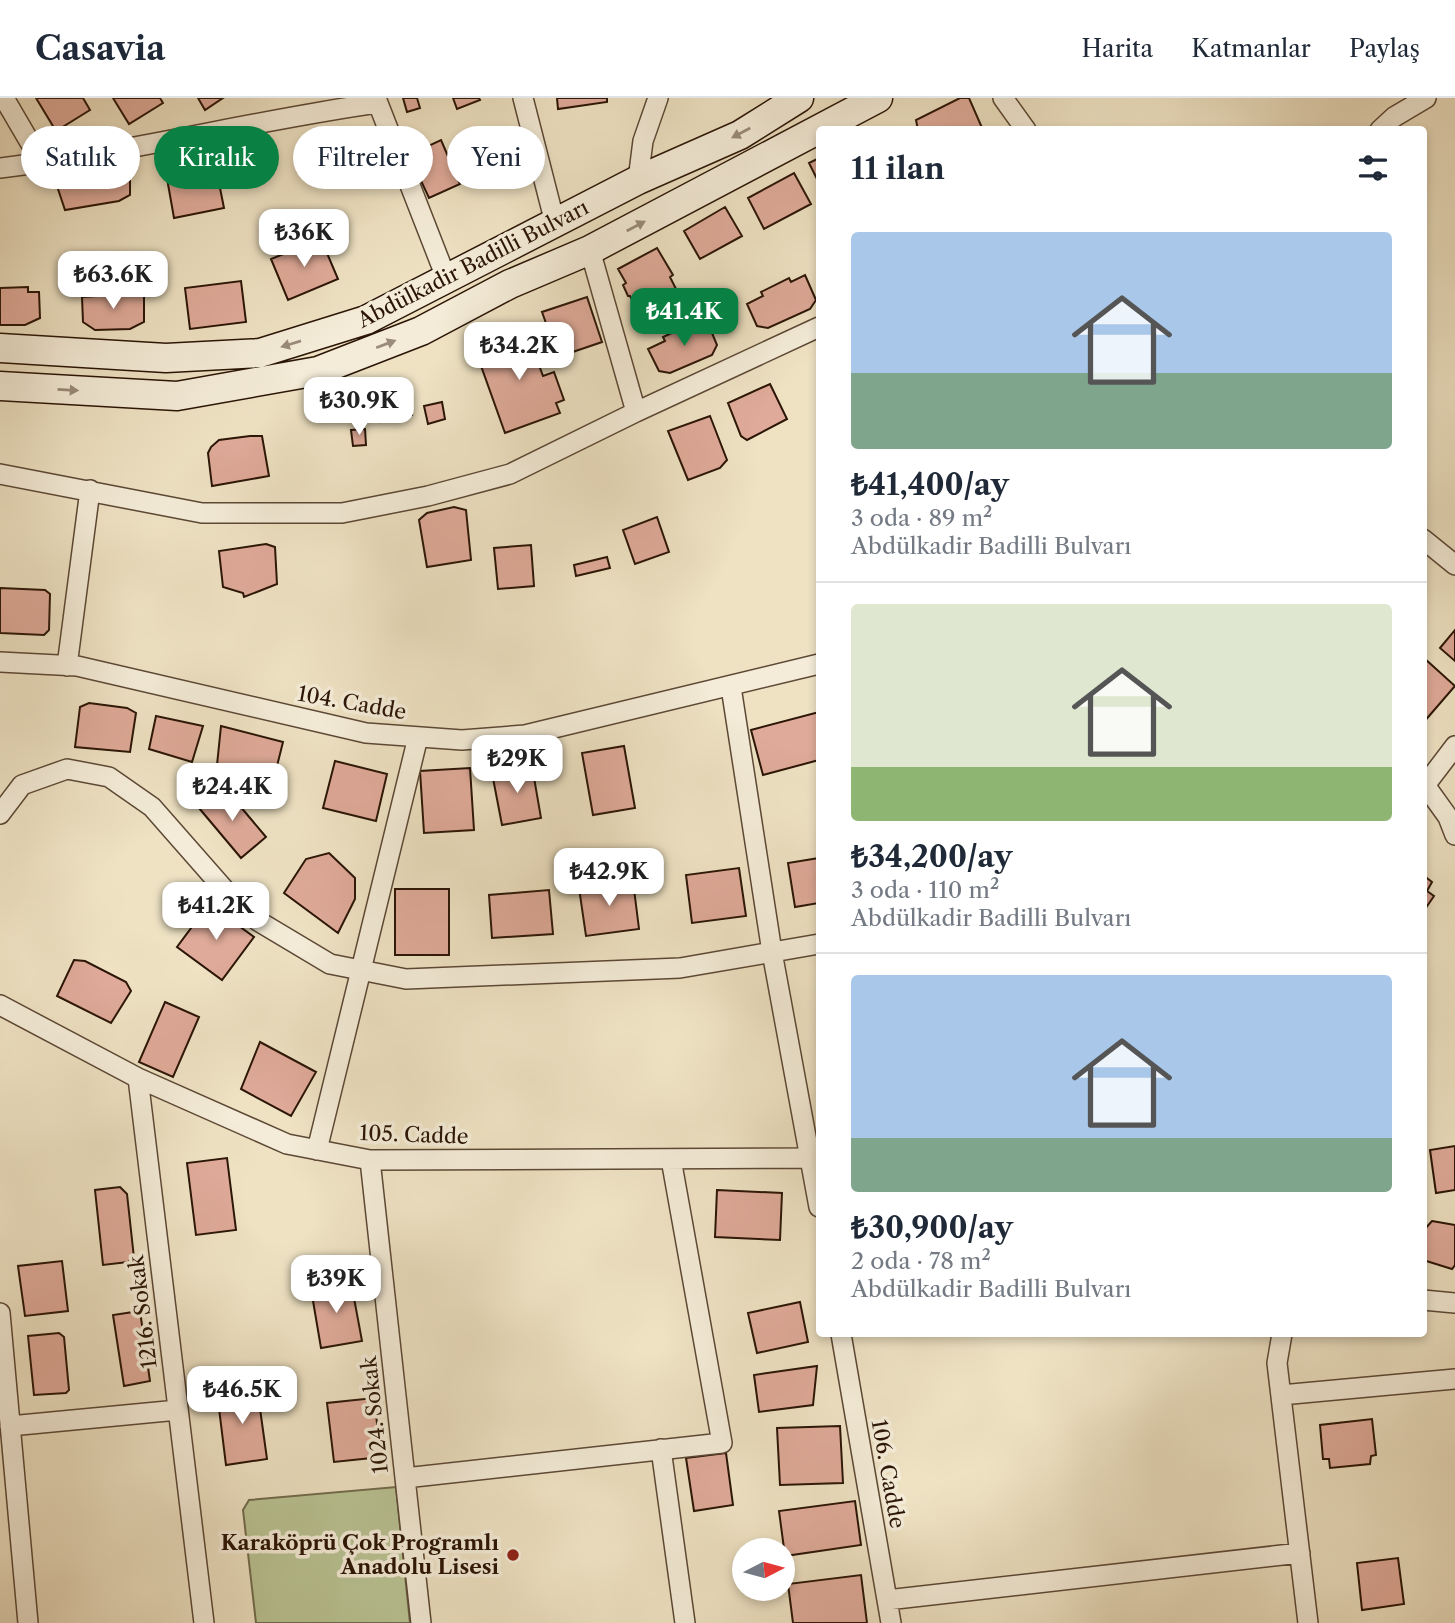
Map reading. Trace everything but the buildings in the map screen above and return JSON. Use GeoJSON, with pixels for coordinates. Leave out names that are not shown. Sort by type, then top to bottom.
{"type":"FeatureCollection","features":[{"type":"Feature","properties":{"kind":"main road","name":"Abdülkadir Badilli Bulvarı"},"geometry":{"type":"LineString","coordinates":[[0,348],[166,358],[260,353],[366,320],[638,180],[740,135],[799,98]]}},
{"type":"Feature","properties":{"kind":"main road","name":"Abdülkadir Badilli Bulvarı"},"geometry":{"type":"LineString","coordinates":[[825,126],[878,98]]}},
{"type":"Feature","properties":{"kind":"main road","name":"Abdülkadir Badilli Bulvarı"},"geometry":{"type":"LineString","coordinates":[[0,386],[177,396],[318,371],[421,331],[510,284],[590,250],[816,131]]}},
{"type":"Feature","properties":{"kind":"street"},"geometry":{"type":"LineString","coordinates":[[4,98],[21,127]]}},
{"type":"Feature","properties":{"kind":"street"},"geometry":{"type":"LineString","coordinates":[[275,98],[286,116]]}},
{"type":"Feature","properties":{"kind":"street"},"geometry":{"type":"LineString","coordinates":[[523,98],[555,223]]}},
{"type":"Feature","properties":{"kind":"street"},"geometry":{"type":"LineString","coordinates":[[638,180],[643,141],[658,98]]}},
{"type":"Feature","properties":{"kind":"street"},"geometry":{"type":"LineString","coordinates":[[1003,98],[1023,126]]}},
{"type":"Feature","properties":{"kind":"street"},"geometry":{"type":"LineString","coordinates":[[1384,126],[1426,98]]}},
{"type":"Feature","properties":{"kind":"street"},"geometry":{"type":"LineString","coordinates":[[140,144],[376,100],[447,280]]}},
{"type":"Feature","properties":{"kind":"street"},"geometry":{"type":"LineString","coordinates":[[0,167],[21,165]]}},
{"type":"Feature","properties":{"kind":"street"},"geometry":{"type":"LineString","coordinates":[[590,250],[636,412]]}},
{"type":"Feature","properties":{"kind":"street"},"geometry":{"type":"LineString","coordinates":[[0,474],[202,513],[342,513],[428,496],[510,474],[816,328]]}},
{"type":"Feature","properties":{"kind":"street"},"geometry":{"type":"LineString","coordinates":[[67,666],[90,490]]}},
{"type":"Feature","properties":{"kind":"street"},"geometry":{"type":"LineString","coordinates":[[1427,542],[1455,565]]}},
{"type":"Feature","properties":{"kind":"street","name":"104. Cadde"},"geometry":{"type":"LineString","coordinates":[[0,662],[67,666],[366,733],[461,740],[525,735],[816,665]]}},
{"type":"Feature","properties":{"kind":"street"},"geometry":{"type":"LineString","coordinates":[[731,687],[772,952],[815,1158]]}},
{"type":"Feature","properties":{"kind":"street"},"geometry":{"type":"LineString","coordinates":[[317,1150],[418,737]]}},
{"type":"Feature","properties":{"kind":"street"},"geometry":{"type":"LineString","coordinates":[[1427,783],[1455,746]]}},
{"type":"Feature","properties":{"kind":"street"},"geometry":{"type":"LineString","coordinates":[[0,814],[22,785],[67,769],[109,777],[152,807],[224,890],[258,921],[330,964],[406,979],[680,968],[816,945]]}},
{"type":"Feature","properties":{"kind":"street"},"geometry":{"type":"LineString","coordinates":[[1427,791],[1448,817],[1455,835]]}},
{"type":"Feature","properties":{"kind":"street","name":"105. Cadde"},"geometry":{"type":"LineString","coordinates":[[0,1004],[138,1078],[287,1144],[317,1150],[370,1160],[815,1158]]}},
{"type":"Feature","properties":{"kind":"street","name":"1216. Sokak"},"geometry":{"type":"LineString","coordinates":[[138,1078],[204,1623]]}},
{"type":"Feature","properties":{"kind":"street"},"geometry":{"type":"LineString","coordinates":[[404,1478],[722,1443],[671,1159]]}},
{"type":"Feature","properties":{"kind":"street","name":"1024. Sokak"},"geometry":{"type":"LineString","coordinates":[[370,1160],[421,1623]]}},
{"type":"Feature","properties":{"kind":"street"},"geometry":{"type":"LineString","coordinates":[[1427,1300],[1455,1303]]}},
{"type":"Feature","properties":{"kind":"street"},"geometry":{"type":"LineString","coordinates":[[0,1312],[28,1623]]}},
{"type":"Feature","properties":{"kind":"street","name":"106. Cadde"},"geometry":{"type":"LineString","coordinates":[[842,1337],[891,1623]]}},
{"type":"Feature","properties":{"kind":"street"},"geometry":{"type":"LineString","coordinates":[[1282,1337],[1278,1363],[1308,1623]]}},
{"type":"Feature","properties":{"kind":"street"},"geometry":{"type":"LineString","coordinates":[[1281,1395],[1455,1379]]}},
{"type":"Feature","properties":{"kind":"street"},"geometry":{"type":"LineString","coordinates":[[10,1426],[178,1410]]}},
{"type":"Feature","properties":{"kind":"street"},"geometry":{"type":"LineString","coordinates":[[661,1449],[685,1623]]}},
{"type":"Feature","properties":{"kind":"street"},"geometry":{"type":"LineString","coordinates":[[887,1600],[1300,1553]]}},
{"type":"Feature","properties":{"kind":"green space"},"geometry":{"type":"Polygon","coordinates":[[[396,1487],[410,1623],[256,1623],[243,1510],[249,1500],[396,1487]]]}},
{"type":"Feature","properties":{"kind":"place","name":"Karaköprü Çok Programlı Anadolu Lisesi"},"geometry":{"type":"Point","coordinates":[513,1555]}}]}
